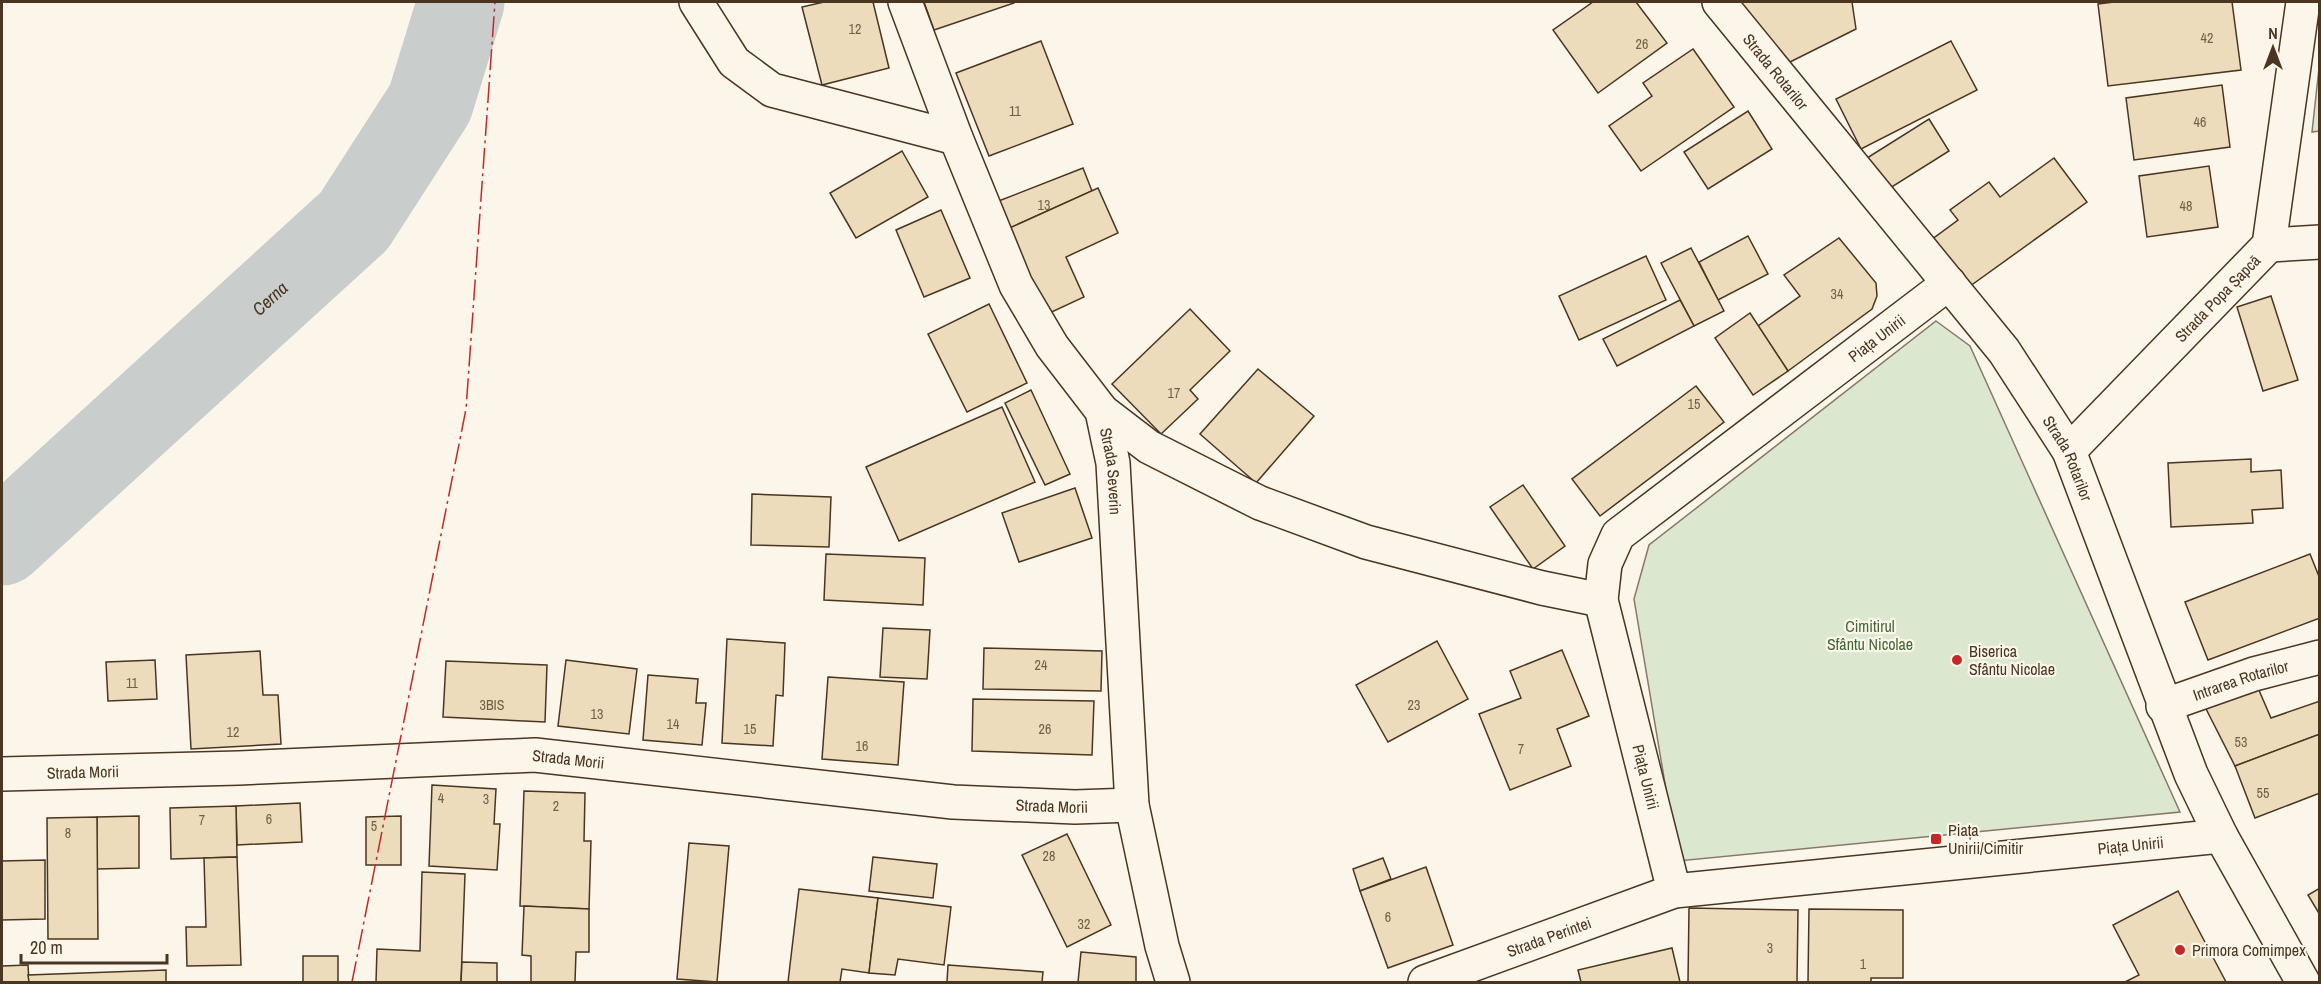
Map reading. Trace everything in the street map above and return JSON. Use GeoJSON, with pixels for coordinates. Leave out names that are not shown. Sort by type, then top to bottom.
{"type":"FeatureCollection","features":[{"type":"Feature","properties":{"kind":"street"},"geometry":{"type":"LineString","coordinates":[[696,2],[734,62],[772,90],[956,138]]}},
{"type":"Feature","properties":{"kind":"street","name":"Strada Severin"},"geometry":{"type":"LineString","coordinates":[[905,2],[956,138],[1016,285],[1052,346],[1102,411],[1113,463],[1132,805],[1162,946],[1173,982]]}},
{"type":"Feature","properties":{"kind":"street","name":"Strada Rotarilor"},"geometry":{"type":"LineString","coordinates":[[1719,2],[2004,351],[2068,451],[2163,706],[2191,774],[2221,836],[2303,982]]}},
{"type":"Feature","properties":{"kind":"street","name":"Strada Popa Șapcă"},"geometry":{"type":"LineString","coordinates":[[2068,451],[2269,245],[2303,2]]}},
{"type":"Feature","properties":{"kind":"street"},"geometry":{"type":"LineString","coordinates":[[2269,245],[2319,242]]}},
{"type":"Feature","properties":{"kind":"street","name":"Piața Unirii"},"geometry":{"type":"LineString","coordinates":[[1949,283],[1618,535],[1605,564],[1601,600],[1674,891],[2221,836]]}},
{"type":"Feature","properties":{"kind":"street"},"geometry":{"type":"LineString","coordinates":[[1102,411],[1149,447],[1260,503],[1366,542],[1542,588],[1601,600]]}},
{"type":"Feature","properties":{"kind":"street","name":"Intrarea Rotarilor"},"geometry":{"type":"LineString","coordinates":[[2163,706],[2254,674],[2319,657]]}},
{"type":"Feature","properties":{"kind":"street","name":"Strada Morii"},"geometry":{"type":"LineString","coordinates":[[2,774],[239,768],[535,754],[953,802],[1075,807],[1132,805]]}},
{"type":"Feature","properties":{"kind":"street","name":"Strada Perintei"},"geometry":{"type":"LineString","coordinates":[[1425,982],[1506,968],[1674,891]]}},
{"type":"Feature","properties":{"kind":"green space"},"geometry":{"type":"Polygon","coordinates":[[[2319,68],[2319,131],[2312,132],[2319,68]]]}},
{"type":"Feature","properties":{"kind":"green space","name":"Cimitirul Sfântu Nicolae"},"geometry":{"type":"Polygon","coordinates":[[[1936,321],[1970,346],[2180,812],[1678,861],[1634,599],[1649,545],[1936,321]]]}},
{"type":"Feature","properties":{"kind":"building"},"geometry":{"type":"Polygon","coordinates":[[[824,2],[873,2],[889,68],[822,85],[802,7],[824,2]]]}},
{"type":"Feature","properties":{"kind":"building"},"geometry":{"type":"Polygon","coordinates":[[[924,2],[1014,2],[1014,3],[934,30],[924,2]]]}},
{"type":"Feature","properties":{"kind":"building"},"geometry":{"type":"Polygon","coordinates":[[[1593,2],[1636,2],[1667,43],[1598,93],[1553,30],[1593,2]]]}},
{"type":"Feature","properties":{"kind":"building"},"geometry":{"type":"Polygon","coordinates":[[[1736,2],[1852,2],[1856,29],[1784,65],[1736,2]]]}},
{"type":"Feature","properties":{"kind":"building"},"geometry":{"type":"Polygon","coordinates":[[[2232,2],[2241,70],[2108,86],[2098,4],[2232,2]]]}},
{"type":"Feature","properties":{"kind":"building"},"geometry":{"type":"Polygon","coordinates":[[[1041,41],[1073,124],[989,156],[956,73],[1041,41]]]}},
{"type":"Feature","properties":{"kind":"building"},"geometry":{"type":"Polygon","coordinates":[[[1951,41],[1977,90],[1861,149],[1836,99],[1951,41]]]}},
{"type":"Feature","properties":{"kind":"building"},"geometry":{"type":"Polygon","coordinates":[[[1693,49],[1734,107],[1641,171],[1609,126],[1652,96],[1643,83],[1693,49]]]}},
{"type":"Feature","properties":{"kind":"building"},"geometry":{"type":"Polygon","coordinates":[[[2222,85],[2230,147],[2134,160],[2126,98],[2222,85]]]}},
{"type":"Feature","properties":{"kind":"building"},"geometry":{"type":"Polygon","coordinates":[[[1748,111],[1772,149],[1708,189],[1684,152],[1748,111]]]}},
{"type":"Feature","properties":{"kind":"building"},"geometry":{"type":"Polygon","coordinates":[[[1929,119],[1949,151],[1887,190],[1867,158],[1929,119]]]}},
{"type":"Feature","properties":{"kind":"building"},"geometry":{"type":"Polygon","coordinates":[[[902,151],[928,197],[856,238],[830,193],[902,151]]]}},
{"type":"Feature","properties":{"kind":"building"},"geometry":{"type":"Polygon","coordinates":[[[2054,158],[2087,202],[1966,289],[1931,240],[1958,220],[1950,210],[1989,182],[2000,197],[2054,158]]]}},
{"type":"Feature","properties":{"kind":"building"},"geometry":{"type":"Polygon","coordinates":[[[2209,166],[2218,227],[2147,237],[2139,176],[2209,166]]]}},
{"type":"Feature","properties":{"kind":"building"},"geometry":{"type":"Polygon","coordinates":[[[1083,168],[1092,191],[1003,231],[991,204],[1083,168]]]}},
{"type":"Feature","properties":{"kind":"building"},"geometry":{"type":"Polygon","coordinates":[[[1098,188],[1118,233],[1066,257],[1084,297],[1041,317],[1003,231],[1098,188]]]}},
{"type":"Feature","properties":{"kind":"building"},"geometry":{"type":"Polygon","coordinates":[[[941,210],[970,278],[924,297],[896,230],[941,210]]]}},
{"type":"Feature","properties":{"kind":"building"},"geometry":{"type":"Polygon","coordinates":[[[1748,236],[1768,274],[1718,300],[1699,262],[1748,236]]]}},
{"type":"Feature","properties":{"kind":"building"},"geometry":{"type":"Polygon","coordinates":[[[1839,238],[1876,283],[1877,296],[1872,309],[1788,371],[1758,326],[1800,296],[1784,275],[1839,238]]]}},
{"type":"Feature","properties":{"kind":"building"},"geometry":{"type":"Polygon","coordinates":[[[1691,248],[1724,311],[1694,326],[1661,263],[1691,248]]]}},
{"type":"Feature","properties":{"kind":"building"},"geometry":{"type":"Polygon","coordinates":[[[1646,256],[1666,300],[1579,340],[1559,296],[1646,256]]]}},
{"type":"Feature","properties":{"kind":"building"},"geometry":{"type":"Polygon","coordinates":[[[2271,296],[2298,380],[2263,391],[2237,307],[2271,296]]]}},
{"type":"Feature","properties":{"kind":"building"},"geometry":{"type":"Polygon","coordinates":[[[1680,300],[1694,326],[1617,366],[1603,339],[1680,300]]]}},
{"type":"Feature","properties":{"kind":"building"},"geometry":{"type":"Polygon","coordinates":[[[989,304],[1027,383],[967,412],[928,334],[989,304]]]}},
{"type":"Feature","properties":{"kind":"building"},"geometry":{"type":"Polygon","coordinates":[[[1190,309],[1230,351],[1190,390],[1198,399],[1161,434],[1112,384],[1190,309]]]}},
{"type":"Feature","properties":{"kind":"building"},"geometry":{"type":"Polygon","coordinates":[[[1750,313],[1788,371],[1753,395],[1715,338],[1750,313]]]}},
{"type":"Feature","properties":{"kind":"building"},"geometry":{"type":"Polygon","coordinates":[[[1258,369],[1314,416],[1256,483],[1200,434],[1258,369]]]}},
{"type":"Feature","properties":{"kind":"building"},"geometry":{"type":"Polygon","coordinates":[[[1696,386],[1724,422],[1600,516],[1572,479],[1696,386]]]}},
{"type":"Feature","properties":{"kind":"building"},"geometry":{"type":"Polygon","coordinates":[[[1031,390],[1070,474],[1045,485],[1005,403],[1031,390]]]}},
{"type":"Feature","properties":{"kind":"building"},"geometry":{"type":"Polygon","coordinates":[[[1002,407],[1035,482],[899,541],[866,467],[1002,407]]]}},
{"type":"Feature","properties":{"kind":"building"},"geometry":{"type":"Polygon","coordinates":[[[2251,459],[2251,472],[2281,470],[2283,508],[2252,510],[2253,523],[2171,527],[2168,463],[2251,459]]]}},
{"type":"Feature","properties":{"kind":"building"},"geometry":{"type":"Polygon","coordinates":[[[1523,485],[1565,546],[1533,569],[1490,507],[1523,485]]]}},
{"type":"Feature","properties":{"kind":"building"},"geometry":{"type":"Polygon","coordinates":[[[1075,488],[1092,538],[1019,562],[1002,513],[1075,488]]]}},
{"type":"Feature","properties":{"kind":"building"},"geometry":{"type":"Polygon","coordinates":[[[752,494],[831,497],[829,547],[751,545],[752,494]]]}},
{"type":"Feature","properties":{"kind":"building"},"geometry":{"type":"Polygon","coordinates":[[[826,554],[925,558],[923,605],[824,600],[826,554]]]}},
{"type":"Feature","properties":{"kind":"building"},"geometry":{"type":"Polygon","coordinates":[[[2310,554],[2320,579],[2320,618],[2208,660],[2185,602],[2310,554]]]}},
{"type":"Feature","properties":{"kind":"building"},"geometry":{"type":"Polygon","coordinates":[[[883,628],[930,630],[927,679],[880,677],[883,628]]]}},
{"type":"Feature","properties":{"kind":"building"},"geometry":{"type":"Polygon","coordinates":[[[727,639],[785,643],[783,696],[776,695],[773,746],[722,743],[727,639]]]}},
{"type":"Feature","properties":{"kind":"building"},"geometry":{"type":"Polygon","coordinates":[[[1437,641],[1468,699],[1388,742],[1356,685],[1437,641]]]}},
{"type":"Feature","properties":{"kind":"building"},"geometry":{"type":"Polygon","coordinates":[[[984,648],[1102,651],[1101,691],[983,689],[984,648]]]}},
{"type":"Feature","properties":{"kind":"building"},"geometry":{"type":"Polygon","coordinates":[[[1562,650],[1589,716],[1557,729],[1571,766],[1510,790],[1479,714],[1521,698],[1510,671],[1562,650]]]}},
{"type":"Feature","properties":{"kind":"building"},"geometry":{"type":"Polygon","coordinates":[[[260,651],[263,695],[278,695],[281,744],[191,749],[186,655],[260,651]]]}},
{"type":"Feature","properties":{"kind":"building"},"geometry":{"type":"Polygon","coordinates":[[[155,660],[157,699],[108,701],[106,662],[155,660]]]}},
{"type":"Feature","properties":{"kind":"building"},"geometry":{"type":"Polygon","coordinates":[[[566,660],[637,669],[629,734],[558,726],[566,660]]]}},
{"type":"Feature","properties":{"kind":"building"},"geometry":{"type":"Polygon","coordinates":[[[446,661],[547,665],[545,722],[443,717],[446,661]]]}},
{"type":"Feature","properties":{"kind":"building"},"geometry":{"type":"Polygon","coordinates":[[[648,675],[698,679],[696,703],[706,703],[702,745],[643,740],[648,675]]]}},
{"type":"Feature","properties":{"kind":"building"},"geometry":{"type":"Polygon","coordinates":[[[828,677],[904,682],[898,765],[822,759],[828,677]]]}},
{"type":"Feature","properties":{"kind":"building"},"geometry":{"type":"Polygon","coordinates":[[[2255,681],[2271,718],[2320,701],[2320,734],[2235,766],[2201,699],[2255,681]]]}},
{"type":"Feature","properties":{"kind":"building"},"geometry":{"type":"Polygon","coordinates":[[[973,699],[1094,701],[1092,755],[972,751],[973,699]]]}},
{"type":"Feature","properties":{"kind":"building"},"geometry":{"type":"Polygon","coordinates":[[[2320,734],[2320,793],[2255,818],[2235,766],[2320,734]]]}},
{"type":"Feature","properties":{"kind":"building"},"geometry":{"type":"Polygon","coordinates":[[[432,785],[496,789],[494,824],[500,824],[497,870],[429,866],[432,785]]]}},
{"type":"Feature","properties":{"kind":"building"},"geometry":{"type":"Polygon","coordinates":[[[524,791],[585,793],[584,841],[591,841],[589,909],[520,906],[524,791]]]}},
{"type":"Feature","properties":{"kind":"building"},"geometry":{"type":"Polygon","coordinates":[[[300,803],[302,842],[237,845],[236,806],[300,803]]]}},
{"type":"Feature","properties":{"kind":"building"},"geometry":{"type":"Polygon","coordinates":[[[236,806],[237,857],[171,859],[170,808],[236,806]]]}},
{"type":"Feature","properties":{"kind":"building"},"geometry":{"type":"Polygon","coordinates":[[[139,816],[139,868],[97,869],[97,817],[139,816]]]}},
{"type":"Feature","properties":{"kind":"building"},"geometry":{"type":"Polygon","coordinates":[[[401,816],[401,865],[366,865],[366,817],[401,816]]]}},
{"type":"Feature","properties":{"kind":"building"},"geometry":{"type":"Polygon","coordinates":[[[97,817],[98,939],[48,939],[47,818],[97,817]]]}},
{"type":"Feature","properties":{"kind":"building"},"geometry":{"type":"Polygon","coordinates":[[[1067,834],[1111,925],[1067,947],[1022,855],[1067,834]]]}},
{"type":"Feature","properties":{"kind":"building"},"geometry":{"type":"Polygon","coordinates":[[[689,843],[729,846],[717,982],[677,979],[689,843]]]}},
{"type":"Feature","properties":{"kind":"building"},"geometry":{"type":"Polygon","coordinates":[[[237,857],[241,965],[187,966],[186,927],[206,927],[204,858],[237,857]]]}},
{"type":"Feature","properties":{"kind":"building"},"geometry":{"type":"Polygon","coordinates":[[[873,857],[937,864],[933,898],[869,891],[873,857]]]}},
{"type":"Feature","properties":{"kind":"building"},"geometry":{"type":"Polygon","coordinates":[[[1383,858],[1391,879],[1360,891],[1353,869],[1383,858]]]}},
{"type":"Feature","properties":{"kind":"building"},"geometry":{"type":"Polygon","coordinates":[[[45,860],[45,919],[2,920],[2,861],[45,860]]]}},
{"type":"Feature","properties":{"kind":"building"},"geometry":{"type":"Polygon","coordinates":[[[1426,867],[1453,945],[1388,968],[1360,891],[1426,867]]]}},
{"type":"Feature","properties":{"kind":"building"},"geometry":{"type":"Polygon","coordinates":[[[422,872],[465,874],[461,982],[376,982],[377,949],[420,951],[422,872]]]}},
{"type":"Feature","properties":{"kind":"building"},"geometry":{"type":"Polygon","coordinates":[[[2320,888],[2320,915],[2308,895],[2320,888]]]}},
{"type":"Feature","properties":{"kind":"building"},"geometry":{"type":"Polygon","coordinates":[[[799,889],[878,898],[869,973],[842,969],[840,982],[788,982],[799,889]]]}},
{"type":"Feature","properties":{"kind":"building"},"geometry":{"type":"Polygon","coordinates":[[[2178,891],[2226,982],[2125,982],[2139,975],[2113,925],[2178,891]]]}},
{"type":"Feature","properties":{"kind":"building"},"geometry":{"type":"Polygon","coordinates":[[[878,898],[951,907],[944,965],[898,959],[895,975],[869,973],[878,898]]]}},
{"type":"Feature","properties":{"kind":"building"},"geometry":{"type":"Polygon","coordinates":[[[524,906],[589,909],[589,952],[576,952],[575,982],[531,982],[531,956],[522,955],[524,906]]]}},
{"type":"Feature","properties":{"kind":"building"},"geometry":{"type":"Polygon","coordinates":[[[1689,908],[1798,910],[1797,982],[1688,982],[1689,908]]]}},
{"type":"Feature","properties":{"kind":"building"},"geometry":{"type":"Polygon","coordinates":[[[1809,909],[1903,910],[1903,978],[1871,978],[1871,982],[1808,982],[1809,909]]]}},
{"type":"Feature","properties":{"kind":"building"},"geometry":{"type":"Polygon","coordinates":[[[1672,948],[1680,982],[1581,982],[1578,970],[1672,948]]]}},
{"type":"Feature","properties":{"kind":"building"},"geometry":{"type":"Polygon","coordinates":[[[1081,952],[1136,957],[1136,982],[1078,982],[1081,952]]]}},
{"type":"Feature","properties":{"kind":"building"},"geometry":{"type":"Polygon","coordinates":[[[303,956],[338,956],[338,982],[303,982],[303,956]]]}},
{"type":"Feature","properties":{"kind":"building"},"geometry":{"type":"Polygon","coordinates":[[[462,962],[497,963],[497,982],[461,982],[462,962]]]}},
{"type":"Feature","properties":{"kind":"building"},"geometry":{"type":"Polygon","coordinates":[[[28,965],[29,982],[2,982],[2,966],[28,965]]]}},
{"type":"Feature","properties":{"kind":"building"},"geometry":{"type":"Polygon","coordinates":[[[948,965],[1043,972],[1042,982],[947,982],[948,965]]]}},
{"type":"Feature","properties":{"kind":"building"},"geometry":{"type":"Polygon","coordinates":[[[166,970],[166,982],[29,982],[28,975],[166,970]]]}},
{"type":"Feature","properties":{"kind":"waterway","name":"Cerna"},"geometry":{"type":"LineString","coordinates":[[2,542],[354,221],[430,103],[461,2]]}},
{"type":"Feature","properties":{"kind":"power"},"geometry":{"type":"LineString","coordinates":[[352,982],[466,409],[495,2]]}},
{"type":"Feature","properties":{"kind":"place","name":"Biserica Sfântu Nicolae"},"geometry":{"type":"Point","coordinates":[1957,660]}},
{"type":"Feature","properties":{"kind":"place","name":"Piața Unirii/Cimitir"},"geometry":{"type":"Point","coordinates":[1936,839]}},
{"type":"Feature","properties":{"kind":"place","name":"Primora Comimpex"},"geometry":{"type":"Point","coordinates":[2180,950]}}]}
